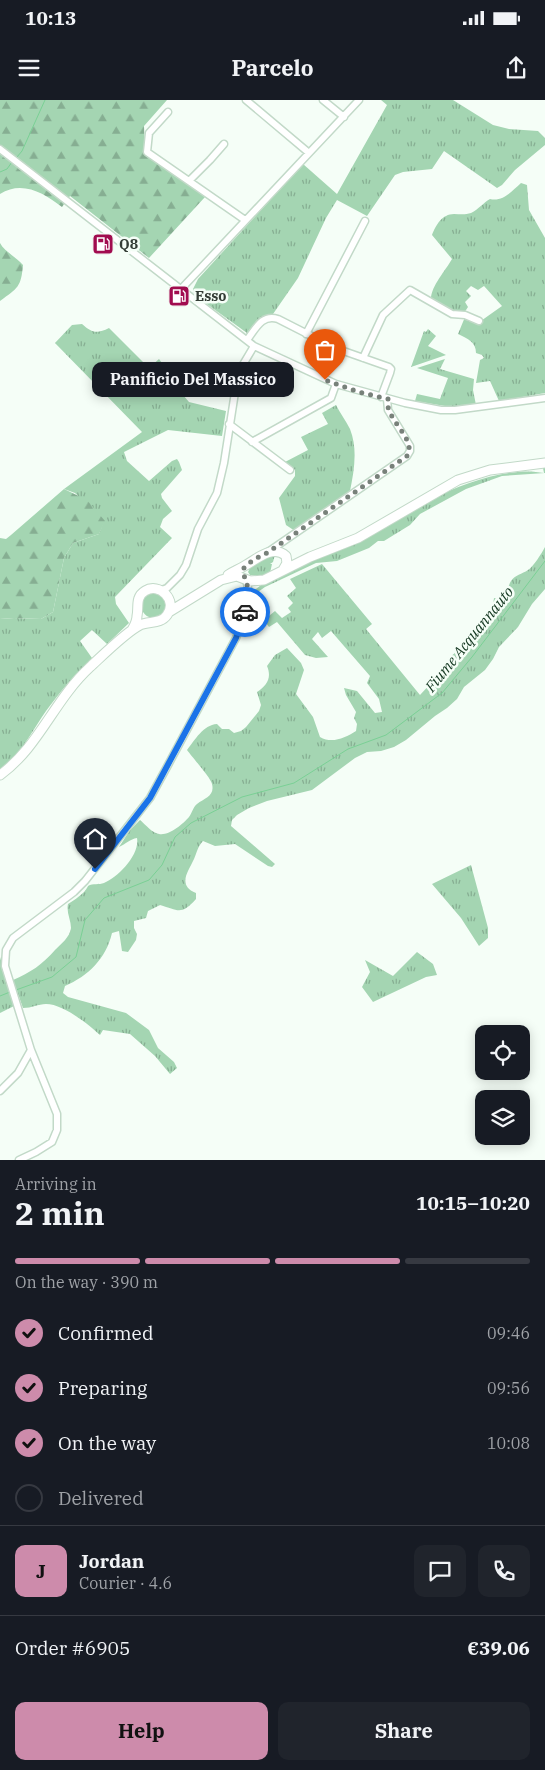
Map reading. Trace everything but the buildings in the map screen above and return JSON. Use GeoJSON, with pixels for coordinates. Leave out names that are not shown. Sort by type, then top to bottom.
{"type":"FeatureCollection","features":[{"type":"Feature","properties":{"kind":"main road"},"geometry":{"type":"LineString","coordinates":[[221,580],[237,576],[254,581],[264,580],[310,557],[365,534],[458,480],[490,470],[545,464]]}},
{"type":"Feature","properties":{"kind":"main road"},"geometry":{"type":"LineString","coordinates":[[0,775],[12,767],[32,745],[59,702],[73,685],[132,630],[142,624],[164,618],[169,612],[192,599],[209,586],[267,553],[276,552],[285,556],[310,557]]}},
{"type":"Feature","properties":{"kind":"main road"},"geometry":{"type":"LineString","coordinates":[[283,570],[285,556]]}},
{"type":"Feature","properties":{"kind":"main road"},"geometry":{"type":"LineString","coordinates":[[246,578],[243,572],[248,564]]}},
{"type":"Feature","properties":{"kind":"main road"},"geometry":{"type":"LineString","coordinates":[[132,630],[136,622],[138,599],[146,591],[156,589],[174,602],[183,603]]}},
{"type":"Feature","properties":{"kind":"main road"},"geometry":{"type":"LineString","coordinates":[[166,595],[170,604],[169,612]]}},
{"type":"Feature","properties":{"kind":"main road"},"geometry":{"type":"LineString","coordinates":[[138,609],[144,618],[152,622]]}},
{"type":"Feature","properties":{"kind":"street"},"geometry":{"type":"LineString","coordinates":[[246,100],[309,154]]}},
{"type":"Feature","properties":{"kind":"street"},"geometry":{"type":"LineString","coordinates":[[322,100],[344,116]]}},
{"type":"Feature","properties":{"kind":"street"},"geometry":{"type":"LineString","coordinates":[[182,288],[359,100]]}},
{"type":"Feature","properties":{"kind":"street"},"geometry":{"type":"LineString","coordinates":[[168,112],[149,133],[147,152],[245,220]]}},
{"type":"Feature","properties":{"kind":"street"},"geometry":{"type":"LineString","coordinates":[[188,181],[224,144]]}},
{"type":"Feature","properties":{"kind":"street"},"geometry":{"type":"LineString","coordinates":[[0,149],[182,288],[254,346],[336,384],[384,398],[441,410],[455,410],[545,398]]}},
{"type":"Feature","properties":{"kind":"street"},"geometry":{"type":"LineString","coordinates":[[306,334],[365,221]]}},
{"type":"Feature","properties":{"kind":"street"},"geometry":{"type":"LineString","coordinates":[[363,358],[383,315],[410,290],[452,314],[465,315],[479,321]]}},
{"type":"Feature","properties":{"kind":"street"},"geometry":{"type":"LineString","coordinates":[[247,340],[260,323],[266,318],[271,317],[335,348],[389,367],[391,369],[384,398],[388,410],[410,446],[407,456],[267,553]]}},
{"type":"Feature","properties":{"kind":"street"},"geometry":{"type":"LineString","coordinates":[[166,595],[186,565],[198,529],[217,493],[224,463],[228,424],[238,373],[254,346]]}},
{"type":"Feature","properties":{"kind":"street"},"geometry":{"type":"LineString","coordinates":[[244,360],[261,353],[273,355]]}},
{"type":"Feature","properties":{"kind":"street"},"geometry":{"type":"LineString","coordinates":[[252,442],[331,398],[336,384]]}},
{"type":"Feature","properties":{"kind":"street"},"geometry":{"type":"LineString","coordinates":[[228,424],[290,470]]}},
{"type":"Feature","properties":{"kind":"street"},"geometry":{"type":"LineString","coordinates":[[284,542],[282,551],[285,556]]}},
{"type":"Feature","properties":{"kind":"street"},"geometry":{"type":"LineString","coordinates":[[19,1160],[52,1142],[57,1130],[56,1114],[31,1050],[10,986],[5,966],[6,950],[13,938],[74,892],[85,881],[150,798],[236,638],[247,608],[246,578]]}},
{"type":"Feature","properties":{"kind":"street"},"geometry":{"type":"LineString","coordinates":[[248,593],[264,580]]}},
{"type":"Feature","properties":{"kind":"street"},"geometry":{"type":"LineString","coordinates":[[0,1091],[18,1072],[31,1050]]}},
{"type":"Feature","properties":{"kind":"green space"},"geometry":{"type":"Polygon","coordinates":[[[0,100],[167,100],[144,126],[145,154],[205,197],[149,258],[70,196],[62,207],[48,197],[25,188],[16,188],[0,194],[0,100]]]}},
{"type":"Feature","properties":{"kind":"green space"},"geometry":{"type":"Polygon","coordinates":[[[381,100],[453,100],[493,125],[509,129],[538,131],[545,138],[545,145],[497,188],[444,151],[432,169],[403,172],[395,175],[367,216],[337,200],[326,218],[298,278],[273,314],[261,318],[247,333],[193,294],[193,289],[198,279],[303,164],[337,194],[387,105],[381,100]]]}},
{"type":"Feature","properties":{"kind":"green space"},"geometry":{"type":"Polygon","coordinates":[[[521,183],[527,185],[529,210],[545,238],[545,393],[499,401],[490,381],[476,383],[480,360],[484,358],[476,353],[475,346],[471,341],[458,334],[465,317],[478,323],[502,306],[484,286],[478,290],[471,286],[466,291],[471,296],[465,302],[468,307],[464,313],[453,312],[431,299],[436,284],[452,259],[432,235],[438,224],[446,216],[450,214],[471,213],[490,199],[495,200],[507,195],[521,183]]]}},
{"type":"Feature","properties":{"kind":"green space"},"geometry":{"type":"Polygon","coordinates":[[[0,243],[4,249],[23,265],[20,283],[0,301],[0,243]]]}},
{"type":"Feature","properties":{"kind":"green space"},"geometry":{"type":"Polygon","coordinates":[[[82,324],[95,332],[109,328],[149,368],[159,359],[168,371],[165,374],[189,402],[226,411],[222,436],[168,430],[124,452],[127,461],[149,481],[172,461],[177,459],[179,462],[182,470],[161,494],[172,511],[163,519],[160,527],[172,538],[115,597],[116,604],[129,623],[107,644],[92,630],[80,641],[92,658],[46,711],[20,750],[0,769],[0,619],[41,619],[53,612],[64,558],[73,543],[99,534],[104,521],[75,493],[64,489],[142,432],[55,343],[72,325],[82,324]]]}},
{"type":"Feature","properties":{"kind":"green space"},"geometry":{"type":"Polygon","coordinates":[[[428,329],[436,336],[428,346],[446,355],[411,367],[424,331],[426,332],[428,329]]]}},
{"type":"Feature","properties":{"kind":"green space"},"geometry":{"type":"Polygon","coordinates":[[[445,359],[440,369],[474,379],[473,390],[476,405],[451,407],[415,401],[417,394],[440,399],[448,378],[417,368],[445,359]]]}},
{"type":"Feature","properties":{"kind":"green space"},"geometry":{"type":"Polygon","coordinates":[[[336,405],[350,429],[354,444],[354,468],[350,491],[295,531],[286,525],[279,498],[295,476],[295,470],[285,462],[308,450],[301,437],[328,424],[322,413],[336,405]]]}},
{"type":"Feature","properties":{"kind":"green space"},"geometry":{"type":"Polygon","coordinates":[[[543,468],[545,468],[545,473],[502,476],[466,489],[420,514],[410,525],[384,541],[378,541],[369,548],[337,561],[316,563],[265,587],[251,597],[252,592],[293,567],[368,537],[446,492],[502,474],[531,471],[544,473],[543,468]]]}},
{"type":"Feature","properties":{"kind":"green space"},"geometry":{"type":"Polygon","coordinates":[[[64,489],[87,500],[105,521],[99,534],[73,543],[64,558],[53,612],[41,619],[0,619],[0,538],[6,539],[64,489]]]}},
{"type":"Feature","properties":{"kind":"green space"},"geometry":{"type":"Polygon","coordinates":[[[545,547],[545,589],[532,604],[518,627],[499,647],[485,670],[464,687],[457,699],[406,740],[394,747],[381,751],[367,752],[355,758],[312,790],[267,801],[237,815],[232,820],[231,826],[275,864],[272,867],[235,844],[215,846],[203,841],[187,873],[185,882],[190,890],[196,893],[196,899],[183,910],[175,910],[160,905],[148,911],[146,918],[134,921],[134,928],[137,934],[136,940],[128,952],[122,951],[119,931],[112,933],[101,959],[95,966],[65,986],[63,993],[68,997],[126,1013],[149,1030],[158,1048],[174,1062],[177,1068],[170,1074],[155,1056],[130,1034],[103,1030],[100,1035],[75,1015],[53,1005],[43,1004],[23,1008],[13,980],[41,964],[67,937],[71,928],[68,904],[82,894],[88,886],[102,884],[110,880],[127,865],[135,851],[137,838],[119,847],[130,830],[140,820],[156,833],[167,833],[180,826],[196,805],[211,794],[213,788],[211,781],[187,750],[200,734],[212,725],[217,724],[222,729],[229,729],[234,733],[246,727],[259,711],[261,705],[257,692],[268,681],[267,666],[275,655],[287,648],[301,663],[304,670],[296,694],[313,717],[320,737],[334,740],[343,738],[356,731],[357,724],[354,718],[356,712],[344,688],[357,691],[375,713],[382,712],[379,699],[367,683],[370,676],[331,631],[322,638],[318,632],[312,639],[328,657],[316,658],[305,655],[277,622],[269,627],[264,620],[275,611],[282,618],[291,612],[288,608],[293,603],[287,596],[296,588],[290,579],[322,564],[372,624],[366,629],[420,695],[444,669],[450,657],[461,648],[468,637],[487,617],[494,598],[501,599],[503,597],[513,579],[530,568],[545,547]]]}},
{"type":"Feature","properties":{"kind":"green space"},"geometry":{"type":"Polygon","coordinates":[[[275,555],[273,562],[270,564],[272,564],[270,573],[264,576],[250,575],[248,572],[252,565],[275,555]]]}},
{"type":"Feature","properties":{"kind":"green space"},"geometry":{"type":"Polygon","coordinates":[[[154,592],[163,596],[167,605],[163,614],[154,618],[145,614],[141,605],[145,596],[154,592]]]}},
{"type":"Feature","properties":{"kind":"green space"},"geometry":{"type":"Polygon","coordinates":[[[471,865],[488,928],[488,938],[479,946],[461,918],[432,884],[471,865]]]}},
{"type":"Feature","properties":{"kind":"green space"},"geometry":{"type":"Polygon","coordinates":[[[417,952],[433,964],[437,975],[426,977],[373,1002],[362,987],[370,972],[365,960],[393,976],[417,952]]]}},
{"type":"Feature","properties":{"kind":"green space"},"geometry":{"type":"Polygon","coordinates":[[[0,957],[14,1006],[0,1013],[0,957]]]}},
{"type":"Feature","properties":{"kind":"waterway"},"geometry":{"type":"LineString","coordinates":[[17,157],[22,151],[45,100]]}},
{"type":"Feature","properties":{"kind":"waterway"},"geometry":{"type":"LineString","coordinates":[[0,172],[7,169],[12,162]]}},
{"type":"Feature","properties":{"kind":"waterway","name":"Fiume Acquannauto"},"geometry":{"type":"LineString","coordinates":[[16,990],[52,977],[76,957],[85,920],[104,898],[149,880],[162,865],[175,837],[191,823],[242,797],[294,783],[348,749],[386,735],[442,693],[472,657],[545,561]]}},
{"type":"Feature","properties":{"kind":"waterway","name":"Fiume Acquannauto"},"geometry":{"type":"LineString","coordinates":[[0,996],[10,992]]}},
{"type":"Feature","properties":{"kind":"way so far"},"geometry":{"type":"LineString","coordinates":[[245,612],[248,588],[243,572],[244,568],[410,453],[409,444],[388,410],[388,399],[359,392],[325,380]]}},
{"type":"Feature","properties":{"kind":"place","name":"Q8"},"geometry":{"type":"Point","coordinates":[103,244]}},
{"type":"Feature","properties":{"kind":"place","name":"Esso"},"geometry":{"type":"Point","coordinates":[179,296]}},
{"type":"Feature","properties":{"kind":"place","name":"Panificio Del Massico"},"geometry":{"type":"Point","coordinates":[325,380]}},
{"type":"Feature","properties":{"kind":"route"},"geometry":{"type":"LineString","coordinates":[[95,869],[150,798],[236,638],[245,612]]}}]}
